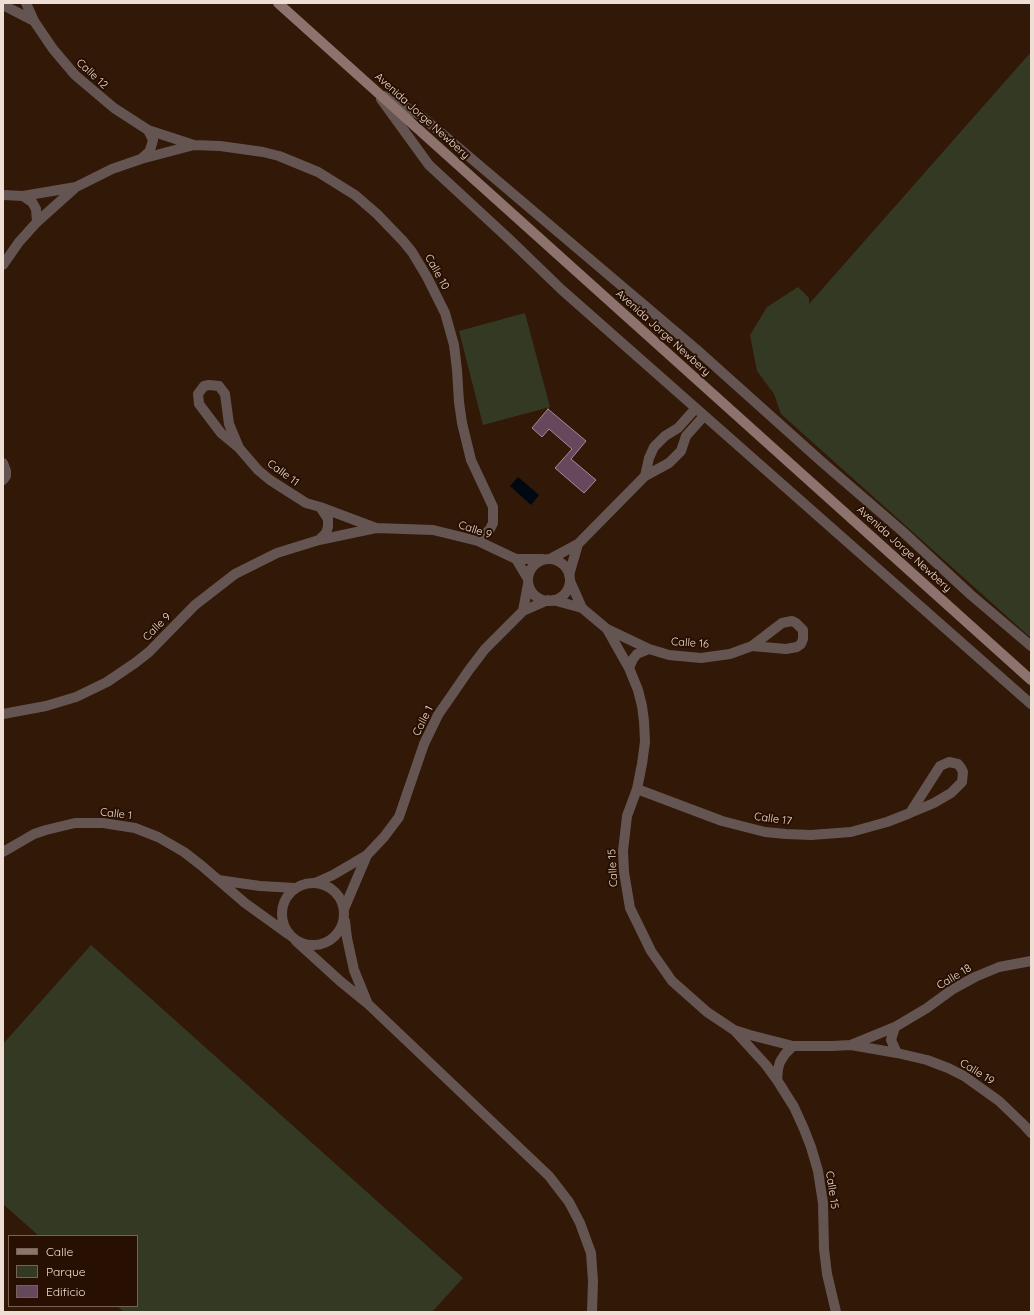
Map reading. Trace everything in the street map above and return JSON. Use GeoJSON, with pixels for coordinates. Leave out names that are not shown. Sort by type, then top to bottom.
{"type":"FeatureCollection","features":[{"type":"Feature","properties":{"kind":"main road","name":"Avenida Jorge Newbery"},"geometry":{"type":"LineString","coordinates":[[278,3],[1031,680]]}},
{"type":"Feature","properties":{"kind":"street","name":"Calle 12"},"geometry":{"type":"LineString","coordinates":[[26,3],[34,20],[53,49],[75,75],[114,108],[148,130],[194,145]]}},
{"type":"Feature","properties":{"kind":"street"},"geometry":{"type":"LineString","coordinates":[[3,5],[34,20]]}},
{"type":"Feature","properties":{"kind":"street"},"geometry":{"type":"LineString","coordinates":[[375,91],[429,165],[562,290],[1031,704]]}},
{"type":"Feature","properties":{"kind":"street"},"geometry":{"type":"LineString","coordinates":[[375,91],[420,115],[582,252],[696,349],[822,462],[902,531],[971,596],[1031,646]]}},
{"type":"Feature","properties":{"kind":"street"},"geometry":{"type":"LineString","coordinates":[[141,159],[149,152],[153,140],[148,130]]}},
{"type":"Feature","properties":{"kind":"street"},"geometry":{"type":"LineString","coordinates":[[3,265],[19,242],[37,222],[76,187],[112,169],[141,159],[194,145]]}},
{"type":"Feature","properties":{"kind":"street","name":"Calle 10"},"geometry":{"type":"LineString","coordinates":[[194,145],[220,146],[264,152],[292,160],[318,172],[355,195],[377,214],[412,252],[427,277],[450,327],[454,345],[457,370],[458,402],[462,423],[472,460],[493,507],[493,523],[490,529],[478,542]]}},
{"type":"Feature","properties":{"kind":"street"},"geometry":{"type":"LineString","coordinates":[[3,196],[23,196],[76,187]]}},
{"type":"Feature","properties":{"kind":"street"},"geometry":{"type":"LineString","coordinates":[[23,196],[32,202],[36,208],[37,222]]}},
{"type":"Feature","properties":{"kind":"street"},"geometry":{"type":"LineString","coordinates":[[214,385],[225,394],[229,424],[239,448],[221,433],[207,417],[199,404],[198,394],[204,386],[214,385]]}},
{"type":"Feature","properties":{"kind":"street"},"geometry":{"type":"LineString","coordinates":[[645,476],[649,458],[654,447],[664,436],[678,428],[695,409]]}},
{"type":"Feature","properties":{"kind":"street"},"geometry":{"type":"LineString","coordinates":[[522,611],[531,568],[535,564],[578,544],[645,476],[669,463],[682,451],[686,436],[704,416]]}},
{"type":"Feature","properties":{"kind":"street"},"geometry":{"type":"LineString","coordinates":[[678,428],[686,436]]}},
{"type":"Feature","properties":{"kind":"street","name":"Calle 11"},"geometry":{"type":"LineString","coordinates":[[239,448],[258,470],[270,480],[306,503],[376,528]]}},
{"type":"Feature","properties":{"kind":"street"},"geometry":{"type":"LineString","coordinates":[[3,462],[6,471],[3,480]]}},
{"type":"Feature","properties":{"kind":"street"},"geometry":{"type":"LineString","coordinates":[[319,540],[326,533],[328,527],[328,519],[320,507]]}},
{"type":"Feature","properties":{"kind":"street","name":"Calle 9"},"geometry":{"type":"LineString","coordinates":[[3,714],[46,706],[76,697],[107,682],[135,663],[163,638],[195,605],[235,574],[277,553],[319,540],[376,528],[433,530],[478,542],[516,559]]}},
{"type":"Feature","properties":{"kind":"street"},"geometry":{"type":"LineString","coordinates":[[522,611],[558,598],[566,591],[578,544]]}},
{"type":"Feature","properties":{"kind":"street"},"geometry":{"type":"LineString","coordinates":[[582,608],[564,566],[560,562],[547,559],[516,559],[534,594],[542,599],[582,608],[608,630]]}},
{"type":"Feature","properties":{"kind":"street","name":"Calle 1"},"geometry":{"type":"LineString","coordinates":[[367,855],[384,837],[399,817],[424,744],[438,715],[485,649],[522,611]]}},
{"type":"Feature","properties":{"kind":"street"},"geometry":{"type":"LineString","coordinates":[[796,622],[803,630],[804,635],[801,644],[793,649],[752,646],[782,623],[796,622]]}},
{"type":"Feature","properties":{"kind":"street","name":"Calle 16"},"geometry":{"type":"LineString","coordinates":[[608,630],[649,649],[669,655],[701,658],[730,654],[752,646]]}},
{"type":"Feature","properties":{"kind":"street","name":"Calle 15"},"geometry":{"type":"LineString","coordinates":[[608,630],[629,668],[638,690],[644,721],[644,754],[637,789],[627,816],[623,851],[627,893],[635,919],[651,951],[672,981],[707,1012],[734,1030],[766,1065],[794,1107],[812,1147],[818,1171],[823,1203],[824,1249],[827,1274],[836,1312]]}},
{"type":"Feature","properties":{"kind":"street"},"geometry":{"type":"LineString","coordinates":[[629,668],[637,654],[649,649]]}},
{"type":"Feature","properties":{"kind":"street","name":"Calle 17"},"geometry":{"type":"LineString","coordinates":[[637,789],[722,821],[765,832],[811,836],[851,832],[888,822],[910,813],[934,803],[951,793],[962,782],[963,772],[958,764],[949,762],[940,766],[910,813]]}},
{"type":"Feature","properties":{"kind":"street","name":"Calle 1"},"geometry":{"type":"LineString","coordinates":[[3,852],[34,834],[60,826],[75,823],[125,825],[148,833],[171,844],[202,866],[244,903],[292,938]]}},
{"type":"Feature","properties":{"kind":"street"},"geometry":{"type":"LineString","coordinates":[[315,883],[333,875],[367,855]]}},
{"type":"Feature","properties":{"kind":"street"},"geometry":{"type":"LineString","coordinates":[[344,909],[367,855]]}},
{"type":"Feature","properties":{"kind":"street"},"geometry":{"type":"LineString","coordinates":[[216,879],[260,886],[295,888]]}},
{"type":"Feature","properties":{"kind":"street"},"geometry":{"type":"LineString","coordinates":[[367,1003],[354,970],[346,938],[344,909],[341,899],[334,891],[325,885],[315,883],[305,884],[295,888],[288,895],[283,904],[281,915],[283,925],[292,938],[367,1003],[549,1176],[569,1202],[580,1223],[591,1254],[594,1282],[592,1312]]}},
{"type":"Feature","properties":{"kind":"street"},"geometry":{"type":"LineString","coordinates":[[292,938],[306,945],[316,946],[326,943],[335,938],[341,929],[344,919]]}},
{"type":"Feature","properties":{"kind":"street","name":"Calle 18"},"geometry":{"type":"LineString","coordinates":[[851,1045],[895,1027],[927,1008],[953,989],[975,977],[999,967],[1031,961]]}},
{"type":"Feature","properties":{"kind":"street"},"geometry":{"type":"LineString","coordinates":[[895,1027],[891,1040],[897,1053]]}},
{"type":"Feature","properties":{"kind":"street"},"geometry":{"type":"LineString","coordinates":[[734,1030],[793,1046],[851,1045]]}},
{"type":"Feature","properties":{"kind":"street","name":"Calle 19"},"geometry":{"type":"LineString","coordinates":[[851,1045],[927,1060],[948,1068],[964,1076],[999,1101],[1024,1124],[1031,1133]]}},
{"type":"Feature","properties":{"kind":"street"},"geometry":{"type":"LineString","coordinates":[[777,1080],[780,1062],[793,1046]]}},
{"type":"Feature","properties":{"kind":"green space"},"geometry":{"type":"Polygon","coordinates":[[[1031,52],[1031,638],[781,414],[774,394],[757,371],[750,335],[767,307],[798,287],[809,298],[809,304],[1031,52]]]}},
{"type":"Feature","properties":{"kind":"green space"},"geometry":{"type":"Polygon","coordinates":[[[525,313],[550,407],[483,425],[459,331],[525,313]]]}},
{"type":"Feature","properties":{"kind":"green space"},"geometry":{"type":"Polygon","coordinates":[[[91,945],[463,1278],[432,1312],[124,1312],[118,1307],[138,1307],[138,1235],[38,1235],[3,1204],[3,1044],[91,945]]]}},
{"type":"Feature","properties":{"kind":"shaded area"},"geometry":{"type":"Polygon","coordinates":[[[518,477],[539,495],[531,505],[510,486],[518,477]]]}},
{"type":"Feature","properties":{"kind":"building"},"geometry":{"type":"Polygon","coordinates":[[[548,409],[586,441],[571,459],[596,480],[584,493],[555,468],[572,449],[549,429],[542,437],[532,428],[548,409]]]}}]}
